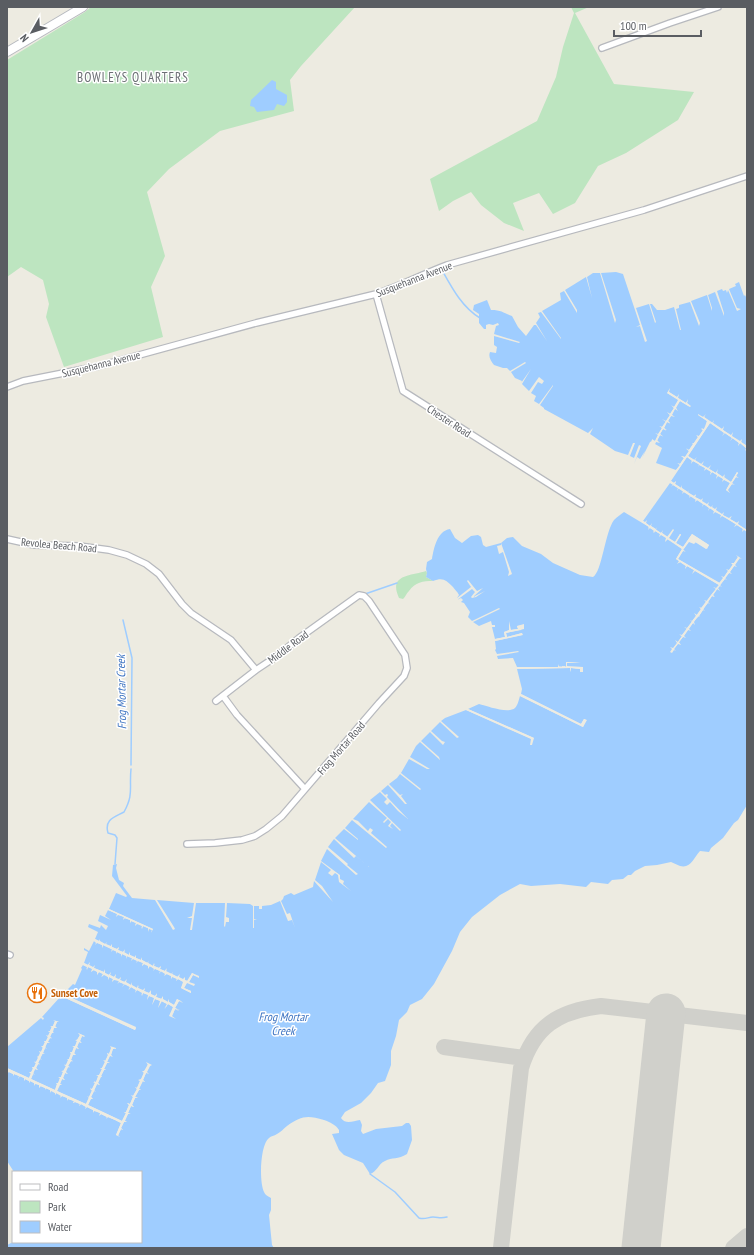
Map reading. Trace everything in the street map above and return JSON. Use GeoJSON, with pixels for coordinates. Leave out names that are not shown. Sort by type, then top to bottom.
{"type":"FeatureCollection","features":[{"type":"Feature","properties":{"kind":"street"},"geometry":{"type":"LineString","coordinates":[[7,52],[83,7]]}},
{"type":"Feature","properties":{"kind":"street"},"geometry":{"type":"LineString","coordinates":[[602,48],[718,7]]}},
{"type":"Feature","properties":{"kind":"street","name":"Susquehanna Avenue"},"geometry":{"type":"LineString","coordinates":[[7,387],[23,381],[99,366],[256,323],[376,294],[447,266],[640,212],[747,176]]}},
{"type":"Feature","properties":{"kind":"street","name":"Chester Road"},"geometry":{"type":"LineString","coordinates":[[376,294],[403,391],[581,504]]}},
{"type":"Feature","properties":{"kind":"street","name":"Revolea Beach Road"},"geometry":{"type":"LineString","coordinates":[[7,540],[34,545],[79,546],[109,550],[126,555],[146,564],[159,574],[182,604],[191,613],[231,640],[256,670]]}},
{"type":"Feature","properties":{"kind":"street","name":"Middle Road"},"geometry":{"type":"LineString","coordinates":[[216,701],[357,595],[361,595]]}},
{"type":"Feature","properties":{"kind":"street","name":"Frog Mortar Road"},"geometry":{"type":"LineString","coordinates":[[187,844],[234,842],[255,836],[276,821],[404,676],[407,668],[403,652],[369,601],[361,595]]}},
{"type":"Feature","properties":{"kind":"street"},"geometry":{"type":"LineString","coordinates":[[223,696],[237,715],[305,789]]}},
{"type":"Feature","properties":{"kind":"green space"},"geometry":{"type":"Polygon","coordinates":[[[91,7],[355,7],[290,80],[294,111],[220,131],[169,169],[147,192],[165,256],[151,287],[163,337],[64,367],[46,317],[49,304],[43,280],[21,267],[7,277],[7,60],[91,7]]]}},
{"type":"Feature","properties":{"kind":"green space"},"geometry":{"type":"Polygon","coordinates":[[[571,7],[589,7],[575,13],[614,84],[694,92],[678,120],[626,153],[598,166],[575,203],[553,214],[539,193],[513,203],[524,231],[504,223],[481,205],[471,192],[453,201],[439,211],[430,179],[537,121],[556,77],[563,47],[574,13],[571,7]]]}},
{"type":"Feature","properties":{"kind":"green space"},"geometry":{"type":"Polygon","coordinates":[[[426,571],[426,577],[433,581],[417,584],[411,588],[403,599],[399,598],[396,590],[396,584],[399,580],[408,575],[426,571]]]}},
{"type":"Feature","properties":{"kind":"water"},"geometry":{"type":"Polygon","coordinates":[[[272,80],[276,82],[276,89],[287,95],[287,102],[284,106],[277,104],[274,110],[257,112],[254,107],[250,106],[251,100],[272,80]]]}},
{"type":"Feature","properties":{"kind":"water"},"geometry":{"type":"Polygon","coordinates":[[[616,272],[623,274],[640,325],[636,327],[640,326],[645,342],[647,341],[636,308],[649,304],[655,323],[656,322],[650,304],[652,304],[657,310],[665,310],[674,307],[681,330],[676,309],[679,308],[679,305],[690,302],[699,326],[700,323],[691,301],[707,295],[712,311],[708,295],[715,292],[724,316],[717,291],[722,289],[723,291],[726,290],[727,293],[728,290],[737,311],[741,309],[737,308],[729,289],[736,286],[735,284],[739,282],[744,296],[745,295],[747,299],[747,446],[741,442],[742,440],[740,442],[723,430],[723,428],[722,429],[704,417],[705,416],[703,417],[698,415],[707,421],[704,429],[701,429],[703,430],[699,436],[697,436],[698,437],[689,450],[686,449],[689,451],[685,457],[681,456],[684,458],[680,464],[678,463],[680,465],[676,470],[656,463],[662,448],[655,444],[656,441],[658,442],[657,441],[660,435],[662,436],[660,434],[663,429],[667,430],[664,428],[667,422],[670,423],[668,421],[671,416],[673,416],[671,415],[675,409],[677,409],[675,408],[680,401],[690,407],[687,403],[688,400],[686,403],[669,392],[667,393],[679,400],[674,407],[672,406],[674,408],[670,414],[667,412],[670,415],[662,427],[660,426],[662,428],[655,441],[652,439],[642,458],[645,451],[640,459],[637,457],[634,464],[641,446],[639,445],[634,458],[630,456],[635,443],[633,443],[628,455],[615,451],[590,434],[593,428],[588,433],[544,409],[540,405],[553,385],[539,404],[534,401],[536,396],[531,393],[538,382],[542,384],[544,381],[539,377],[529,391],[522,384],[531,369],[521,383],[522,381],[515,378],[511,372],[526,363],[525,362],[510,371],[507,368],[494,365],[489,356],[490,352],[496,353],[497,347],[494,345],[494,336],[520,342],[494,334],[496,326],[499,325],[498,323],[486,325],[486,329],[484,329],[479,323],[479,314],[473,310],[474,305],[487,300],[491,310],[500,311],[512,316],[518,327],[526,336],[534,325],[536,325],[547,341],[536,323],[540,317],[538,313],[541,312],[561,339],[542,311],[561,300],[560,293],[564,291],[577,313],[577,310],[565,290],[586,277],[592,298],[587,277],[593,273],[600,273],[615,323],[616,320],[601,273],[616,272]]]}},
{"type":"Feature","properties":{"kind":"water"},"geometry":{"type":"Polygon","coordinates":[[[710,423],[739,443],[738,446],[740,443],[747,449],[747,530],[737,524],[739,521],[737,523],[730,519],[731,516],[729,519],[701,501],[702,499],[701,500],[695,497],[696,495],[694,496],[675,484],[676,481],[674,483],[671,481],[687,457],[692,462],[693,461],[705,468],[705,470],[706,468],[711,472],[710,475],[712,472],[730,483],[726,490],[730,493],[727,490],[732,484],[733,485],[732,483],[736,477],[738,478],[736,476],[738,473],[737,472],[731,482],[724,477],[724,475],[723,477],[717,473],[717,471],[716,473],[688,456],[710,423]]]}},
{"type":"Feature","properties":{"kind":"water","name":"Frog Mortar Creek"},"geometry":{"type":"Polygon","coordinates":[[[670,483],[696,500],[695,502],[697,500],[714,511],[714,513],[715,511],[743,529],[742,531],[744,529],[747,532],[747,805],[738,820],[723,838],[711,848],[709,852],[700,851],[687,866],[680,866],[671,862],[645,866],[623,879],[612,880],[608,884],[591,882],[586,887],[560,884],[531,886],[520,884],[500,895],[472,917],[460,932],[452,951],[434,984],[422,999],[410,1005],[407,1012],[399,1020],[391,1051],[391,1065],[385,1081],[378,1083],[361,1103],[345,1112],[341,1118],[347,1122],[360,1120],[362,1125],[361,1131],[363,1134],[376,1129],[402,1126],[409,1123],[411,1126],[412,1140],[407,1154],[385,1161],[370,1174],[363,1163],[344,1155],[339,1150],[332,1134],[339,1133],[339,1130],[333,1124],[313,1117],[300,1118],[270,1137],[266,1142],[262,1156],[261,1180],[264,1192],[271,1198],[271,1210],[269,1215],[272,1245],[274,1248],[7,1248],[7,1245],[12,1242],[142,1243],[142,1171],[13,1171],[7,1161],[7,1073],[9,1072],[13,1074],[13,1076],[14,1074],[24,1078],[24,1081],[25,1079],[29,1081],[29,1083],[30,1081],[34,1083],[34,1085],[35,1083],[39,1085],[40,1088],[40,1086],[50,1090],[50,1092],[51,1090],[55,1093],[55,1095],[56,1093],[61,1097],[68,1098],[67,1100],[74,1101],[73,1103],[75,1102],[80,1104],[79,1106],[81,1104],[86,1107],[85,1109],[87,1107],[93,1110],[93,1112],[94,1110],[100,1113],[100,1115],[101,1114],[107,1117],[106,1118],[108,1117],[121,1123],[116,1135],[118,1136],[121,1129],[123,1130],[121,1128],[124,1122],[127,1122],[124,1121],[128,1114],[130,1114],[128,1113],[131,1106],[134,1107],[132,1105],[135,1098],[138,1098],[135,1097],[139,1090],[141,1090],[139,1089],[143,1081],[145,1082],[143,1080],[150,1065],[148,1064],[141,1080],[139,1080],[140,1081],[137,1088],[135,1087],[137,1089],[133,1096],[131,1095],[133,1097],[130,1104],[127,1103],[129,1105],[126,1112],[124,1112],[126,1113],[122,1121],[88,1105],[91,1098],[93,1099],[91,1097],[97,1084],[100,1085],[98,1083],[104,1070],[106,1070],[104,1069],[107,1063],[110,1063],[107,1062],[110,1055],[112,1056],[113,1048],[116,1049],[116,1048],[110,1046],[112,1047],[109,1054],[107,1053],[108,1055],[105,1061],[104,1060],[105,1062],[102,1068],[100,1068],[102,1069],[96,1082],[93,1082],[95,1083],[92,1089],[90,1089],[92,1090],[86,1104],[57,1091],[60,1085],[62,1085],[60,1084],[62,1079],[65,1080],[63,1078],[65,1073],[68,1074],[65,1072],[68,1067],[70,1067],[68,1066],[71,1061],[73,1061],[71,1060],[73,1054],[76,1055],[74,1054],[76,1048],[79,1049],[77,1047],[79,1042],[81,1043],[80,1041],[82,1036],[84,1036],[78,1033],[80,1035],[77,1040],[75,1040],[77,1041],[75,1047],[73,1046],[72,1053],[70,1052],[71,1053],[66,1065],[64,1064],[66,1066],[63,1071],[62,1070],[63,1072],[61,1077],[59,1077],[58,1084],[56,1083],[55,1090],[31,1079],[35,1069],[38,1070],[36,1068],[38,1064],[40,1065],[38,1063],[47,1043],[50,1043],[47,1042],[50,1038],[52,1038],[50,1037],[54,1027],[57,1028],[55,1027],[57,1022],[59,1022],[53,1020],[55,1021],[53,1026],[50,1031],[48,1031],[50,1032],[48,1036],[46,1035],[48,1037],[46,1041],[44,1041],[45,1042],[41,1052],[39,1051],[41,1053],[38,1057],[37,1056],[38,1058],[36,1062],[34,1062],[36,1063],[34,1068],[32,1067],[33,1068],[29,1078],[7,1068],[7,1047],[41,1018],[43,1020],[44,1018],[42,1017],[61,996],[135,1030],[136,1027],[63,994],[73,984],[75,985],[83,965],[87,967],[87,970],[88,967],[93,969],[91,972],[93,970],[98,972],[97,975],[99,972],[103,974],[102,977],[104,974],[108,977],[108,980],[109,977],[113,979],[112,982],[114,979],[119,981],[118,984],[119,982],[130,987],[129,990],[131,987],[136,990],[135,993],[137,990],[142,993],[141,996],[143,993],[149,995],[147,1000],[149,996],[155,998],[152,1005],[155,999],[167,1004],[165,1009],[168,1004],[173,1007],[172,1016],[175,1009],[179,1011],[175,1008],[179,1001],[183,1003],[177,999],[174,1005],[169,1002],[169,999],[168,1002],[156,997],[157,994],[155,996],[150,994],[151,991],[149,993],[144,991],[145,988],[143,991],[138,988],[138,985],[137,988],[120,980],[121,977],[119,980],[115,977],[116,974],[114,977],[110,975],[111,972],[109,975],[105,973],[105,970],[104,972],[89,965],[90,962],[88,965],[84,963],[88,952],[84,950],[84,948],[89,951],[94,941],[102,945],[102,948],[103,945],[121,954],[121,956],[122,954],[143,963],[142,966],[144,964],[171,976],[171,979],[172,976],[177,979],[176,981],[178,979],[184,982],[181,988],[191,993],[191,991],[184,988],[187,982],[189,982],[193,975],[199,977],[192,973],[188,981],[184,980],[166,971],[166,969],[165,971],[160,969],[161,966],[159,968],[154,966],[154,963],[153,966],[142,960],[142,958],[141,960],[136,958],[136,955],[135,958],[130,955],[130,952],[129,955],[124,952],[125,949],[123,952],[118,950],[119,947],[117,949],[112,947],[112,944],[111,947],[95,939],[98,932],[88,927],[89,924],[100,928],[101,925],[106,930],[108,926],[98,921],[100,915],[111,920],[105,916],[108,910],[124,917],[123,920],[124,918],[130,920],[130,923],[131,921],[136,923],[135,926],[137,923],[142,926],[141,929],[143,926],[152,930],[151,932],[153,929],[109,909],[116,893],[126,897],[127,896],[112,876],[113,865],[117,864],[116,868],[119,880],[124,883],[123,886],[132,898],[155,900],[173,930],[175,929],[174,927],[157,900],[194,903],[192,916],[187,918],[192,918],[190,930],[192,930],[196,903],[225,903],[225,927],[226,922],[229,922],[229,918],[226,917],[227,903],[250,904],[253,906],[254,928],[254,920],[257,920],[254,919],[254,906],[259,906],[259,909],[262,909],[262,906],[271,905],[280,901],[288,921],[292,920],[295,928],[290,913],[287,914],[281,901],[284,896],[291,893],[294,895],[313,887],[314,881],[333,902],[322,886],[315,880],[321,862],[331,870],[328,873],[332,876],[335,873],[338,875],[339,882],[351,891],[343,884],[344,881],[340,879],[340,875],[321,861],[327,849],[356,875],[358,874],[328,847],[334,839],[354,858],[356,856],[369,867],[335,838],[344,829],[358,840],[345,828],[352,820],[386,848],[387,847],[371,833],[373,830],[370,828],[368,831],[358,821],[353,819],[369,802],[387,818],[383,822],[384,823],[388,819],[391,822],[388,826],[393,829],[390,826],[392,823],[400,831],[401,830],[370,800],[380,792],[387,799],[384,802],[387,805],[390,802],[408,819],[387,797],[388,795],[385,795],[381,791],[388,785],[405,804],[407,804],[401,796],[403,794],[400,795],[389,784],[400,774],[420,790],[421,789],[401,773],[409,759],[427,769],[430,769],[410,757],[420,742],[440,760],[439,757],[421,741],[430,732],[443,745],[445,742],[431,731],[440,722],[457,738],[459,737],[441,721],[445,718],[466,710],[532,739],[534,738],[468,709],[479,704],[497,709],[512,710],[518,704],[520,696],[583,727],[586,720],[584,719],[581,724],[521,694],[522,689],[517,669],[570,668],[571,672],[571,668],[580,669],[580,672],[583,667],[567,667],[567,663],[580,663],[566,662],[566,667],[517,667],[513,658],[498,659],[497,656],[519,652],[497,654],[495,650],[495,641],[522,635],[522,633],[507,637],[506,633],[521,630],[524,625],[517,626],[518,629],[504,632],[505,637],[495,639],[492,627],[495,627],[495,625],[492,625],[491,621],[479,626],[473,622],[500,609],[499,608],[472,621],[468,617],[470,612],[464,603],[461,602],[463,600],[461,598],[457,600],[472,589],[475,592],[471,597],[472,598],[476,597],[485,591],[473,597],[483,588],[477,591],[468,580],[467,581],[471,587],[457,598],[459,595],[446,581],[439,579],[433,581],[426,577],[427,562],[432,559],[437,541],[442,533],[450,529],[455,538],[462,543],[471,536],[478,535],[481,537],[483,545],[486,547],[501,543],[507,538],[513,537],[522,546],[541,554],[553,563],[580,575],[593,577],[599,568],[611,526],[614,520],[624,512],[649,527],[648,528],[654,531],[654,533],[655,531],[667,538],[665,541],[667,539],[682,549],[676,559],[679,563],[680,562],[686,566],[685,569],[687,566],[719,585],[700,608],[701,609],[682,635],[680,635],[682,636],[674,649],[712,596],[714,597],[713,595],[740,558],[736,555],[738,557],[734,563],[732,563],[733,564],[720,583],[678,559],[683,551],[685,551],[683,550],[689,541],[695,542],[706,549],[709,545],[692,534],[683,547],[676,543],[681,535],[680,534],[675,542],[668,538],[673,530],[668,537],[643,521],[670,483]],[[501,543],[501,545],[497,546],[499,554],[503,552],[509,572],[508,576],[512,574],[501,543]]]}},
{"type":"Feature","properties":{"kind":"pier"},"geometry":{"type":"Polygon","coordinates":[[[670,388],[669,392],[677,397],[679,394],[678,398],[686,403],[688,399],[687,403],[691,406],[690,407],[680,401],[676,408],[678,411],[675,409],[672,415],[675,417],[671,416],[668,421],[671,424],[667,422],[664,428],[667,431],[663,429],[660,434],[664,437],[660,435],[657,440],[660,443],[651,443],[651,440],[655,441],[658,435],[655,433],[658,434],[662,428],[659,426],[662,427],[666,422],[662,419],[666,421],[670,415],[667,412],[670,414],[674,408],[671,405],[674,407],[678,400],[667,393],[670,388]]]}},
{"type":"Feature","properties":{"kind":"pier"},"geometry":{"type":"Polygon","coordinates":[[[698,414],[703,417],[706,414],[704,417],[712,423],[714,420],[713,423],[722,429],[724,426],[723,430],[731,435],[733,432],[732,436],[740,441],[742,439],[741,442],[747,446],[745,451],[746,448],[740,443],[738,446],[739,443],[733,438],[730,441],[732,438],[725,433],[722,436],[724,433],[710,423],[688,456],[694,460],[697,457],[695,460],[701,464],[704,461],[702,465],[708,468],[711,465],[709,469],[716,473],[718,469],[717,473],[723,477],[725,474],[724,478],[731,482],[737,472],[738,473],[736,476],[739,478],[736,477],[732,483],[735,485],[732,484],[728,490],[730,493],[726,490],[730,483],[724,480],[722,482],[723,479],[718,476],[716,479],[717,475],[712,472],[710,475],[711,472],[706,469],[704,471],[705,468],[699,465],[698,467],[699,464],[693,461],[691,464],[692,460],[687,457],[678,470],[676,470],[680,465],[677,463],[680,464],[684,458],[681,456],[685,457],[689,451],[686,448],[689,450],[693,444],[692,443],[694,443],[698,437],[696,435],[699,436],[703,430],[701,428],[704,429],[706,426],[707,421],[698,414]]]}},
{"type":"Feature","properties":{"kind":"pier"},"geometry":{"type":"Polygon","coordinates":[[[671,481],[674,483],[676,481],[675,484],[681,488],[682,485],[682,488],[688,492],[689,490],[688,493],[694,496],[696,494],[695,497],[701,500],[703,498],[702,501],[707,504],[709,502],[708,505],[711,507],[713,505],[712,507],[715,509],[717,507],[716,510],[722,514],[724,512],[723,515],[729,518],[732,516],[730,519],[737,523],[739,521],[738,524],[747,530],[747,532],[744,530],[742,532],[743,529],[737,525],[734,527],[736,524],[722,516],[720,518],[721,515],[715,512],[713,514],[714,511],[710,508],[708,511],[709,508],[704,504],[702,507],[703,504],[697,500],[695,502],[696,499],[691,496],[689,498],[690,495],[684,492],[682,494],[683,491],[679,488],[677,491],[678,488],[673,485],[671,487],[673,484],[670,483],[671,481]]]}},
{"type":"Feature","properties":{"kind":"pier"},"geometry":{"type":"Polygon","coordinates":[[[647,520],[646,523],[650,526],[652,523],[651,526],[656,529],[657,527],[656,530],[661,533],[663,530],[662,533],[667,537],[673,529],[674,530],[669,538],[675,542],[681,534],[676,543],[683,547],[692,534],[709,545],[707,549],[696,542],[694,544],[689,542],[683,550],[686,552],[683,551],[678,559],[719,583],[723,578],[721,576],[724,577],[728,571],[726,569],[729,570],[733,565],[731,563],[734,563],[738,557],[736,555],[742,559],[739,558],[735,565],[737,567],[734,566],[730,572],[732,574],[729,573],[725,578],[727,580],[725,579],[720,585],[722,587],[720,586],[718,588],[720,591],[717,589],[713,595],[715,597],[712,596],[708,602],[710,604],[708,603],[703,609],[705,611],[703,610],[699,616],[700,617],[698,616],[694,622],[695,625],[693,623],[689,629],[691,631],[688,630],[684,636],[686,638],[683,637],[679,642],[681,645],[678,644],[674,649],[676,651],[674,650],[672,653],[670,652],[672,649],[670,647],[673,648],[677,643],[675,640],[678,642],[682,636],[679,634],[682,635],[687,629],[684,627],[687,628],[692,622],[690,620],[692,621],[696,616],[694,613],[697,615],[701,609],[699,607],[702,608],[706,602],[704,600],[707,601],[716,589],[713,587],[716,588],[719,585],[695,571],[692,574],[694,570],[687,566],[685,569],[686,566],[680,562],[677,564],[679,561],[676,559],[682,549],[668,539],[665,542],[666,538],[661,535],[659,537],[660,534],[655,531],[653,533],[654,530],[650,528],[648,530],[649,527],[642,522],[647,520]]]}},
{"type":"Feature","properties":{"kind":"pier"},"geometry":{"type":"Polygon","coordinates":[[[509,621],[511,630],[518,629],[517,626],[524,624],[524,629],[506,633],[507,637],[522,633],[523,635],[495,641],[495,639],[505,637],[504,632],[509,630],[509,621]]]}},
{"type":"Feature","properties":{"kind":"pier"},"geometry":{"type":"Polygon","coordinates":[[[566,662],[581,662],[567,663],[567,666],[583,667],[583,672],[580,672],[580,669],[571,668],[571,672],[570,668],[517,669],[517,667],[558,667],[558,664],[559,667],[566,667],[566,662]]]}},
{"type":"Feature","properties":{"kind":"pier"},"geometry":{"type":"Polygon","coordinates":[[[521,694],[581,724],[584,719],[587,720],[583,727],[520,696],[521,694]]]}},
{"type":"Feature","properties":{"kind":"pier"},"geometry":{"type":"Polygon","coordinates":[[[468,709],[534,738],[532,745],[530,745],[531,739],[466,710],[468,709]]]}},
{"type":"Feature","properties":{"kind":"pier"},"geometry":{"type":"Polygon","coordinates":[[[109,909],[153,929],[151,933],[152,930],[149,929],[148,932],[148,928],[143,926],[142,929],[142,926],[137,924],[135,926],[136,923],[131,921],[130,923],[130,920],[125,918],[123,920],[124,917],[118,915],[116,917],[117,914],[108,910],[109,909]]]}},
{"type":"Feature","properties":{"kind":"pier"},"geometry":{"type":"Polygon","coordinates":[[[95,939],[99,941],[100,939],[100,941],[105,944],[107,942],[106,944],[111,946],[112,944],[112,947],[117,949],[119,947],[118,950],[123,952],[125,950],[124,953],[129,955],[130,952],[130,955],[135,957],[136,955],[136,958],[141,960],[142,957],[142,960],[147,963],[149,961],[148,963],[153,966],[155,963],[154,966],[159,968],[161,966],[160,969],[165,971],[167,968],[166,972],[171,974],[173,972],[172,974],[177,977],[180,974],[179,977],[183,979],[185,977],[185,980],[187,981],[192,973],[199,976],[199,978],[193,975],[189,982],[195,984],[194,986],[187,983],[184,988],[191,991],[191,993],[181,988],[183,982],[178,979],[176,981],[177,979],[172,977],[171,979],[171,976],[167,974],[164,976],[165,974],[161,971],[159,974],[160,971],[155,969],[153,971],[154,969],[150,966],[148,969],[148,966],[144,964],[142,966],[143,963],[138,961],[136,963],[137,961],[133,959],[131,961],[132,958],[127,956],[126,959],[126,956],[122,954],[121,957],[121,954],[117,952],[116,954],[116,951],[113,950],[111,952],[112,949],[103,945],[102,948],[102,945],[97,943],[95,945],[95,939]]]}},
{"type":"Feature","properties":{"kind":"pier"},"geometry":{"type":"Polygon","coordinates":[[[90,962],[89,965],[93,967],[95,965],[94,968],[104,972],[105,969],[105,973],[109,975],[111,972],[110,975],[114,977],[116,974],[115,978],[119,979],[121,977],[120,980],[124,982],[127,979],[126,982],[131,985],[132,982],[132,985],[137,988],[139,985],[138,988],[143,990],[145,988],[144,991],[149,993],[151,990],[151,994],[155,996],[157,993],[156,997],[161,999],[163,996],[163,999],[168,1002],[169,999],[169,1002],[174,1005],[177,999],[183,1002],[179,1001],[175,1008],[180,1010],[175,1009],[172,1016],[176,1019],[169,1016],[173,1007],[168,1004],[164,1009],[167,1004],[162,1001],[158,1008],[160,1001],[155,999],[152,1005],[154,998],[149,996],[147,1000],[148,995],[143,993],[142,996],[142,992],[137,990],[135,992],[136,990],[131,987],[128,990],[130,987],[125,984],[122,987],[124,984],[119,982],[117,984],[119,981],[114,980],[112,982],[113,979],[109,977],[108,980],[108,977],[104,975],[101,977],[103,974],[99,972],[97,975],[97,972],[94,970],[91,972],[92,969],[88,967],[86,970],[87,967],[83,965],[84,963],[88,965],[90,962]]]}},
{"type":"Feature","properties":{"kind":"pier"},"geometry":{"type":"Polygon","coordinates":[[[63,994],[136,1028],[135,1030],[61,996],[63,994]]]}},
{"type":"Feature","properties":{"kind":"pier"},"geometry":{"type":"Polygon","coordinates":[[[53,1020],[59,1022],[57,1022],[55,1026],[57,1028],[54,1028],[54,1033],[52,1033],[50,1037],[52,1039],[50,1038],[48,1042],[50,1043],[47,1043],[45,1047],[47,1049],[45,1048],[43,1053],[45,1054],[42,1054],[40,1058],[42,1060],[40,1059],[38,1063],[40,1064],[38,1064],[36,1068],[38,1070],[35,1069],[33,1073],[35,1075],[33,1074],[31,1079],[55,1090],[56,1083],[58,1083],[60,1078],[58,1077],[61,1077],[63,1072],[61,1071],[64,1071],[66,1066],[64,1065],[66,1065],[67,1059],[69,1059],[71,1054],[70,1052],[72,1052],[74,1047],[72,1046],[75,1046],[77,1041],[76,1039],[77,1040],[80,1035],[78,1033],[85,1036],[82,1036],[80,1041],[82,1043],[79,1042],[77,1047],[79,1049],[76,1048],[74,1053],[76,1055],[73,1055],[71,1060],[73,1062],[71,1061],[68,1066],[70,1068],[68,1067],[66,1072],[68,1074],[65,1073],[63,1078],[65,1080],[62,1079],[60,1084],[62,1085],[59,1085],[57,1091],[86,1104],[89,1098],[87,1096],[89,1097],[92,1091],[90,1088],[92,1089],[95,1083],[94,1081],[96,1082],[98,1076],[96,1075],[99,1075],[102,1069],[100,1068],[102,1068],[105,1062],[103,1060],[106,1061],[108,1055],[107,1053],[109,1054],[111,1048],[110,1046],[116,1049],[113,1049],[111,1055],[113,1057],[110,1056],[107,1062],[110,1063],[107,1063],[104,1069],[106,1070],[104,1070],[98,1083],[100,1085],[97,1084],[94,1090],[96,1092],[94,1091],[91,1097],[93,1099],[91,1099],[88,1105],[122,1121],[126,1113],[124,1112],[126,1112],[129,1105],[127,1103],[130,1104],[133,1097],[131,1095],[133,1096],[137,1089],[135,1087],[137,1088],[140,1081],[138,1080],[141,1079],[144,1073],[142,1071],[144,1071],[148,1065],[146,1062],[152,1065],[147,1072],[149,1074],[146,1073],[143,1080],[145,1082],[142,1081],[139,1089],[141,1090],[139,1090],[135,1097],[138,1098],[135,1098],[132,1105],[134,1107],[131,1106],[128,1113],[131,1114],[128,1114],[125,1121],[127,1122],[124,1122],[121,1128],[123,1130],[121,1129],[118,1135],[120,1137],[116,1135],[121,1123],[108,1117],[106,1119],[107,1117],[101,1114],[99,1116],[100,1113],[94,1111],[93,1113],[93,1110],[87,1107],[85,1109],[86,1107],[81,1104],[79,1106],[80,1104],[75,1102],[73,1103],[74,1101],[68,1099],[67,1101],[67,1098],[62,1096],[60,1098],[61,1095],[56,1093],[55,1095],[55,1093],[51,1091],[50,1093],[50,1090],[46,1088],[45,1090],[45,1088],[41,1086],[39,1088],[39,1085],[35,1084],[34,1086],[34,1083],[30,1081],[29,1083],[29,1081],[25,1079],[24,1081],[24,1078],[20,1076],[18,1079],[19,1076],[14,1074],[13,1076],[13,1074],[9,1072],[7,1073],[7,1068],[29,1078],[31,1074],[29,1072],[31,1072],[33,1069],[32,1067],[34,1067],[36,1063],[34,1061],[36,1062],[38,1058],[37,1056],[38,1057],[40,1053],[39,1051],[41,1052],[43,1048],[41,1046],[43,1046],[44,1041],[46,1041],[48,1037],[46,1035],[48,1036],[50,1032],[48,1031],[50,1031],[52,1027],[50,1026],[53,1026],[55,1021],[53,1020]]]}},
{"type":"Feature","properties":{"kind":"waterway","name":"Frog Mortar Creek"},"geometry":{"type":"LineString","coordinates":[[442,270],[463,303],[480,318]]}},
{"type":"Feature","properties":{"kind":"waterway"},"geometry":{"type":"LineString","coordinates":[[365,594],[397,583]]}},
{"type":"Feature","properties":{"kind":"waterway","name":"Frog Mortar Creek"},"geometry":{"type":"LineString","coordinates":[[123,620],[132,658],[131,765]]}},
{"type":"Feature","properties":{"kind":"waterway","name":"Frog Mortar Creek"},"geometry":{"type":"LineString","coordinates":[[115,864],[117,838],[115,835],[108,833],[107,828],[111,819],[124,812],[127,806],[130,795],[131,769]]}},
{"type":"Feature","properties":{"kind":"waterway","name":"Frog Mortar Creek"},"geometry":{"type":"LineString","coordinates":[[370,1174],[395,1192],[419,1218],[447,1217]]}},
{"type":"Feature","properties":{"kind":"taxiway"},"geometry":{"type":"LineString","coordinates":[[501,1248],[521,1068],[526,1053],[541,1031],[550,1023],[561,1017],[586,1008],[601,1006],[747,1023]]}},
{"type":"Feature","properties":{"kind":"taxiway"},"geometry":{"type":"LineString","coordinates":[[444,1047],[524,1058]]}},
{"type":"Feature","properties":{"kind":"taxiway"},"geometry":{"type":"LineString","coordinates":[[733,1248],[747,1236]]}},
{"type":"Feature","properties":{"kind":"runway"},"geometry":{"type":"LineString","coordinates":[[641,1248],[666,1013]]}},
{"type":"Feature","properties":{"kind":"place","name":"Sunset Cove"},"geometry":{"type":"Point","coordinates":[37,993]}},
{"type":"Feature","properties":{"kind":"district","name":"BOWLEYS QUARTERS"},"geometry":{"type":"Point","coordinates":[133,77]}}]}
